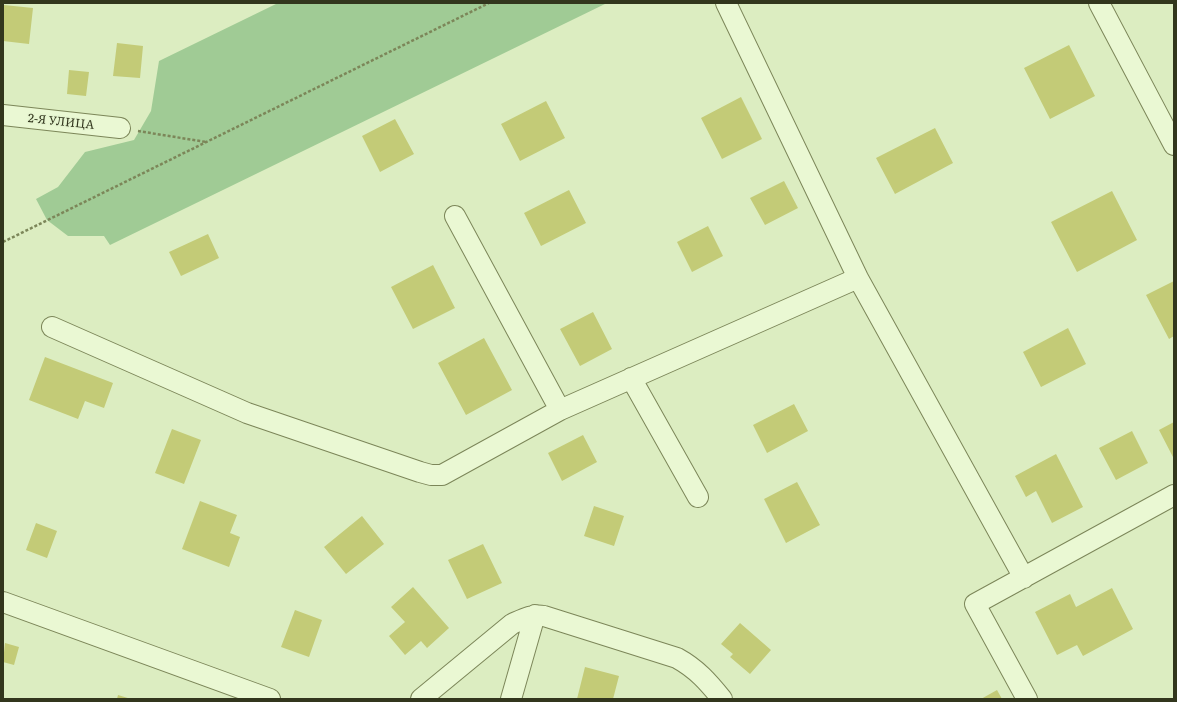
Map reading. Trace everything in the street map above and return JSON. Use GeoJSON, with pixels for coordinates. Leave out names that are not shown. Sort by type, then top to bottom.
{"type":"FeatureCollection","features":[{"type":"Feature","properties":{"kind":"street"},"geometry":{"type":"LineString","coordinates":[[726,3],[858,278],[1024,578]]}},
{"type":"Feature","properties":{"kind":"street"},"geometry":{"type":"LineString","coordinates":[[1099,3],[1174,145]]}},
{"type":"Feature","properties":{"kind":"street","name":"2-Я УЛИЦА"},"geometry":{"type":"LineString","coordinates":[[3,115],[120,128]]}},
{"type":"Feature","properties":{"kind":"street"},"geometry":{"type":"LineString","coordinates":[[455,216],[560,410]]}},
{"type":"Feature","properties":{"kind":"street"},"geometry":{"type":"LineString","coordinates":[[52,327],[247,413],[431,476],[442,475],[560,410],[858,278]]}},
{"type":"Feature","properties":{"kind":"street"},"geometry":{"type":"LineString","coordinates":[[631,378],[698,497]]}},
{"type":"Feature","properties":{"kind":"street"},"geometry":{"type":"LineString","coordinates":[[1027,699],[975,604],[1174,496]]}},
{"type":"Feature","properties":{"kind":"street"},"geometry":{"type":"LineString","coordinates":[[3,602],[240,694],[270,699]]}},
{"type":"Feature","properties":{"kind":"street"},"geometry":{"type":"LineString","coordinates":[[421,699],[512,624],[535,615],[544,616],[678,658],[692,666],[704,676],[722,699]]}},
{"type":"Feature","properties":{"kind":"street"},"geometry":{"type":"LineString","coordinates":[[511,699],[535,615]]}},
{"type":"Feature","properties":{"kind":"path"},"geometry":{"type":"LineString","coordinates":[[3,242],[489,3]]}},
{"type":"Feature","properties":{"kind":"path"},"geometry":{"type":"LineString","coordinates":[[120,128],[207,142]]}},
{"type":"Feature","properties":{"kind":"green space"},"geometry":{"type":"Polygon","coordinates":[[[278,3],[607,3],[110,245],[104,236],[68,236],[47,220],[36,199],[58,187],[85,152],[134,140],[151,111],[159,61],[278,3]]]}},
{"type":"Feature","properties":{"kind":"building"},"geometry":{"type":"Polygon","coordinates":[[[4,5],[33,8],[29,44],[3,41],[4,5]]]}},
{"type":"Feature","properties":{"kind":"building"},"geometry":{"type":"Polygon","coordinates":[[[117,43],[143,46],[140,78],[113,76],[117,43]]]}},
{"type":"Feature","properties":{"kind":"building"},"geometry":{"type":"Polygon","coordinates":[[[1069,45],[1095,96],[1050,119],[1024,68],[1069,45]]]}},
{"type":"Feature","properties":{"kind":"building"},"geometry":{"type":"Polygon","coordinates":[[[69,70],[89,72],[86,96],[67,94],[69,70]]]}},
{"type":"Feature","properties":{"kind":"building"},"geometry":{"type":"Polygon","coordinates":[[[741,97],[762,139],[722,159],[701,118],[741,97]]]}},
{"type":"Feature","properties":{"kind":"building"},"geometry":{"type":"Polygon","coordinates":[[[546,101],[565,138],[520,161],[501,124],[546,101]]]}},
{"type":"Feature","properties":{"kind":"building"},"geometry":{"type":"Polygon","coordinates":[[[395,119],[414,154],[380,172],[362,136],[395,119]]]}},
{"type":"Feature","properties":{"kind":"building"},"geometry":{"type":"Polygon","coordinates":[[[935,128],[953,163],[895,194],[876,158],[935,128]]]}},
{"type":"Feature","properties":{"kind":"building"},"geometry":{"type":"Polygon","coordinates":[[[784,181],[798,208],[765,225],[750,198],[784,181]]]}},
{"type":"Feature","properties":{"kind":"building"},"geometry":{"type":"Polygon","coordinates":[[[569,190],[586,223],[541,246],[524,213],[569,190]]]}},
{"type":"Feature","properties":{"kind":"building"},"geometry":{"type":"Polygon","coordinates":[[[1112,191],[1137,240],[1077,272],[1051,222],[1112,191]]]}},
{"type":"Feature","properties":{"kind":"building"},"geometry":{"type":"Polygon","coordinates":[[[708,226],[723,256],[692,272],[677,242],[708,226]]]}},
{"type":"Feature","properties":{"kind":"building"},"geometry":{"type":"Polygon","coordinates":[[[208,234],[219,258],[181,276],[169,252],[208,234]]]}},
{"type":"Feature","properties":{"kind":"building"},"geometry":{"type":"Polygon","coordinates":[[[433,265],[455,308],[413,329],[391,287],[433,265]]]}},
{"type":"Feature","properties":{"kind":"building"},"geometry":{"type":"Polygon","coordinates":[[[1174,281],[1174,336],[1169,339],[1146,295],[1174,281]]]}},
{"type":"Feature","properties":{"kind":"building"},"geometry":{"type":"Polygon","coordinates":[[[593,312],[612,349],[580,366],[560,329],[593,312]]]}},
{"type":"Feature","properties":{"kind":"building"},"geometry":{"type":"Polygon","coordinates":[[[1068,328],[1086,364],[1041,387],[1023,352],[1068,328]]]}},
{"type":"Feature","properties":{"kind":"building"},"geometry":{"type":"Polygon","coordinates":[[[484,338],[512,390],[466,415],[438,363],[484,338]]]}},
{"type":"Feature","properties":{"kind":"building"},"geometry":{"type":"Polygon","coordinates":[[[45,357],[113,383],[104,408],[85,401],[78,419],[29,400],[45,357]]]}},
{"type":"Feature","properties":{"kind":"building"},"geometry":{"type":"Polygon","coordinates":[[[794,404],[808,431],[767,453],[753,425],[794,404]]]}},
{"type":"Feature","properties":{"kind":"building"},"geometry":{"type":"Polygon","coordinates":[[[1174,422],[1174,459],[1159,430],[1174,422]]]}},
{"type":"Feature","properties":{"kind":"building"},"geometry":{"type":"Polygon","coordinates":[[[172,429],[201,440],[184,484],[155,473],[172,429]]]}},
{"type":"Feature","properties":{"kind":"building"},"geometry":{"type":"Polygon","coordinates":[[[1132,431],[1148,463],[1116,480],[1099,448],[1132,431]]]}},
{"type":"Feature","properties":{"kind":"building"},"geometry":{"type":"Polygon","coordinates":[[[583,435],[597,462],[562,481],[548,453],[583,435]]]}},
{"type":"Feature","properties":{"kind":"building"},"geometry":{"type":"Polygon","coordinates":[[[1056,454],[1083,507],[1052,523],[1036,491],[1026,497],[1015,476],[1056,454]]]}},
{"type":"Feature","properties":{"kind":"building"},"geometry":{"type":"Polygon","coordinates":[[[797,482],[820,525],[786,543],[764,499],[797,482]]]}},
{"type":"Feature","properties":{"kind":"building"},"geometry":{"type":"Polygon","coordinates":[[[200,501],[237,515],[230,533],[240,537],[229,567],[182,549],[200,501]]]}},
{"type":"Feature","properties":{"kind":"building"},"geometry":{"type":"Polygon","coordinates":[[[594,506],[624,516],[614,546],[584,536],[594,506]]]}},
{"type":"Feature","properties":{"kind":"building"},"geometry":{"type":"Polygon","coordinates":[[[362,516],[384,544],[346,574],[324,547],[362,516]]]}},
{"type":"Feature","properties":{"kind":"building"},"geometry":{"type":"Polygon","coordinates":[[[36,523],[57,531],[47,558],[26,550],[36,523]]]}},
{"type":"Feature","properties":{"kind":"building"},"geometry":{"type":"Polygon","coordinates":[[[483,544],[502,583],[467,599],[448,560],[483,544]]]}},
{"type":"Feature","properties":{"kind":"building"},"geometry":{"type":"Polygon","coordinates":[[[413,587],[449,628],[427,648],[421,641],[405,655],[389,636],[405,622],[391,607],[413,587]]]}},
{"type":"Feature","properties":{"kind":"building"},"geometry":{"type":"Polygon","coordinates":[[[1112,588],[1133,629],[1083,656],[1077,645],[1057,655],[1035,612],[1070,594],[1076,607],[1112,588]]]}},
{"type":"Feature","properties":{"kind":"building"},"geometry":{"type":"Polygon","coordinates":[[[295,610],[322,620],[309,657],[281,647],[295,610]]]}},
{"type":"Feature","properties":{"kind":"building"},"geometry":{"type":"Polygon","coordinates":[[[740,623],[771,650],[750,674],[730,657],[733,654],[721,644],[740,623]]]}},
{"type":"Feature","properties":{"kind":"building"},"geometry":{"type":"Polygon","coordinates":[[[5,643],[19,647],[14,665],[3,662],[5,643]]]}},
{"type":"Feature","properties":{"kind":"building"},"geometry":{"type":"Polygon","coordinates":[[[585,667],[619,676],[613,699],[577,699],[585,667]]]}},
{"type":"Feature","properties":{"kind":"building"},"geometry":{"type":"Polygon","coordinates":[[[997,690],[1002,699],[981,699],[997,690]]]}},
{"type":"Feature","properties":{"kind":"building"},"geometry":{"type":"Polygon","coordinates":[[[118,695],[131,699],[117,699],[118,695]]]}}]}
